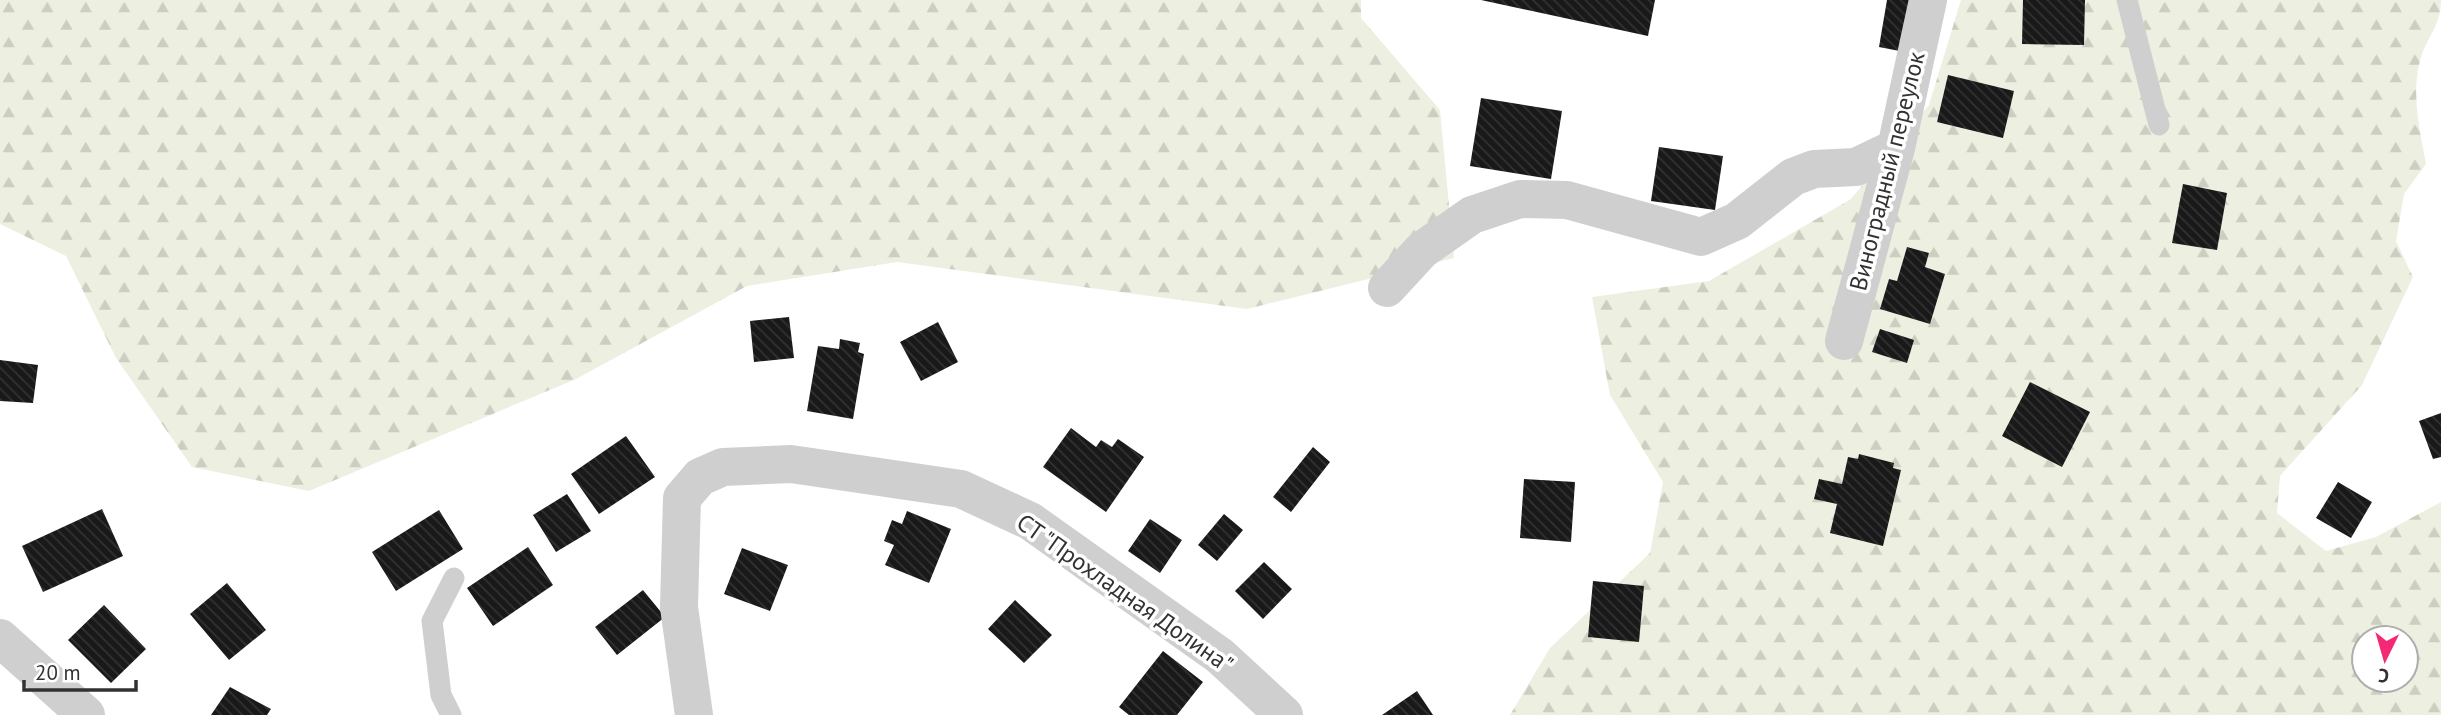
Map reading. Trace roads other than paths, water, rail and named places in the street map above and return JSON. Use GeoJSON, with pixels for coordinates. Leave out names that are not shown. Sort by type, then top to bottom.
{"type":"FeatureCollection","features":[{"type":"Feature","properties":{"kind":"street","name":"Виноградный переулок"},"geometry":{"type":"LineString","coordinates":[[1844,341],[1896,148],[1928,0]]}},
{"type":"Feature","properties":{"kind":"street"},"geometry":{"type":"LineString","coordinates":[[1387,288],[1422,250],[1472,215],[1520,199],[1567,200],[1701,237],[1737,222],[1793,177],[1814,169],[1856,167],[1896,148]]}},
{"type":"Feature","properties":{"kind":"street","name":"СТ \"Прохладная Долина\""},"geometry":{"type":"LineString","coordinates":[[694,715],[679,607],[682,498],[700,477],[723,467],[791,464],[961,489],[1030,521],[1220,656],[1284,715]]}},
{"type":"Feature","properties":{"kind":"street"},"geometry":{"type":"LineString","coordinates":[[0,638],[86,715]]}},
{"type":"Feature","properties":{"kind":"lane"},"geometry":{"type":"LineString","coordinates":[[2127,0],[2159,125]]}},
{"type":"Feature","properties":{"kind":"lane"},"geometry":{"type":"LineString","coordinates":[[451,715],[441,695],[432,621],[454,578]]}}]}
